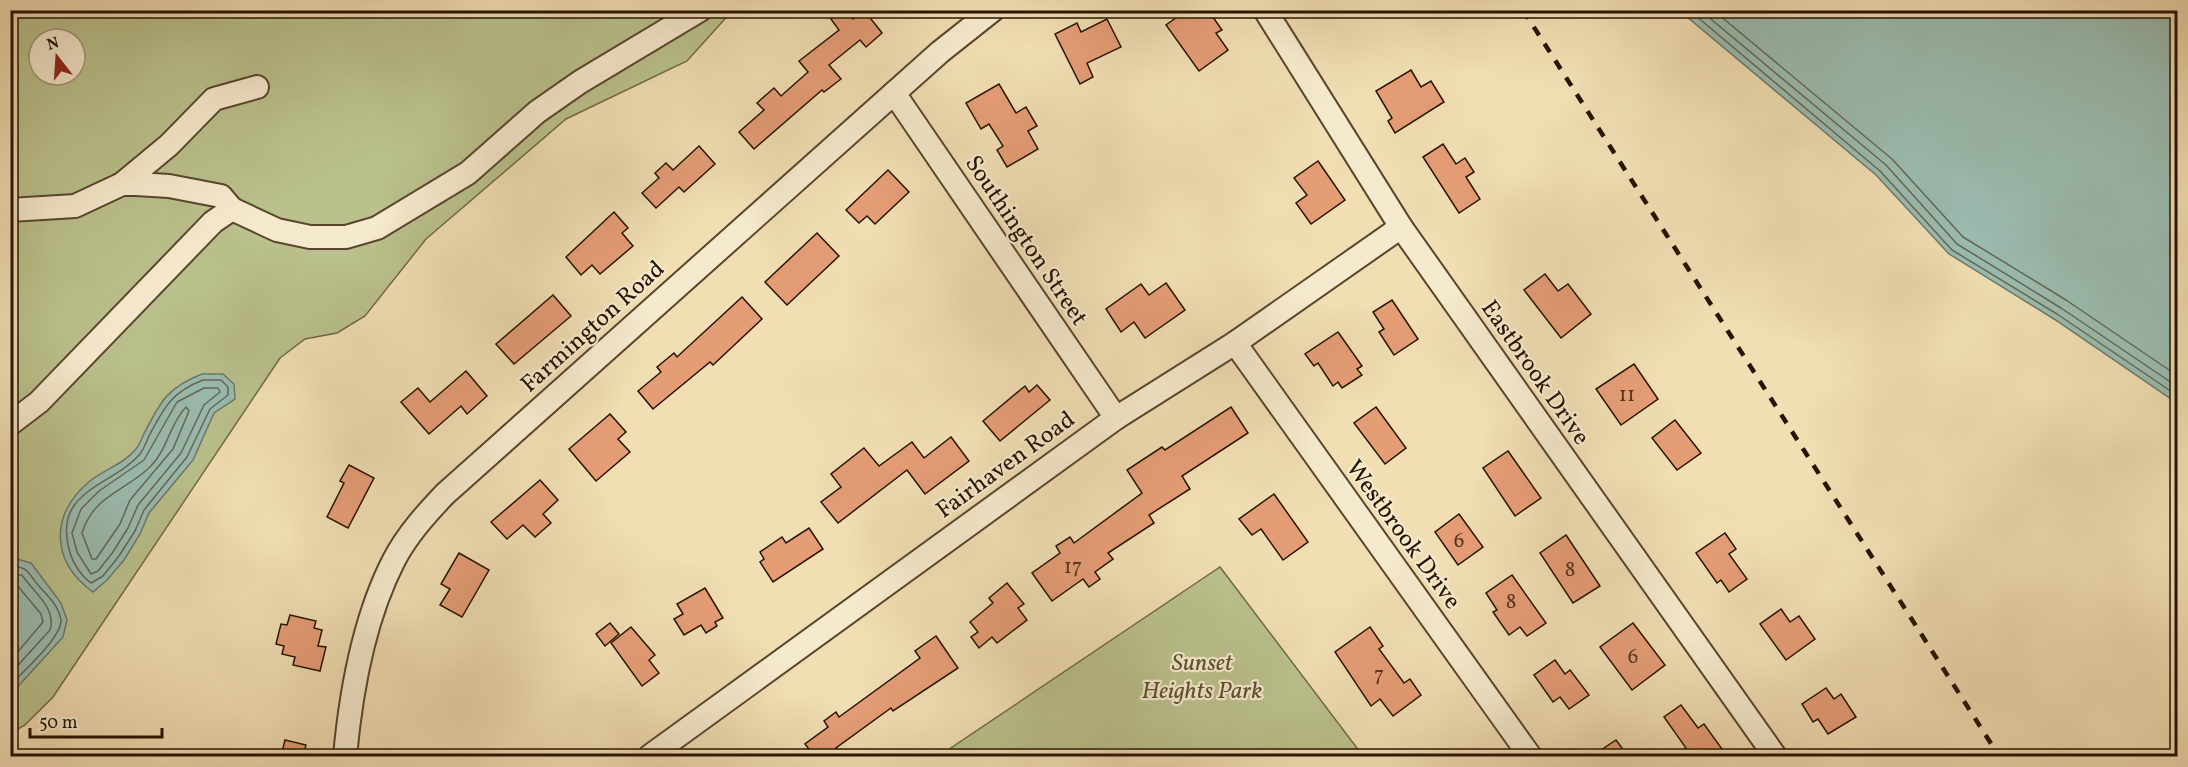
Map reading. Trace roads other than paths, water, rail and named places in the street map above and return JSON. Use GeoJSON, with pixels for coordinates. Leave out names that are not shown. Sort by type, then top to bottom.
{"type":"FeatureCollection","features":[{"type":"Feature","properties":{"kind":"street"},"geometry":{"type":"LineString","coordinates":[[122,184],[169,186],[220,196],[232,209],[277,230],[310,237],[346,237],[377,228],[468,173],[537,112],[580,82],[700,10]]}},
{"type":"Feature","properties":{"kind":"street","name":"Farmington Road"},"geometry":{"type":"LineString","coordinates":[[345,756],[353,697],[378,597],[394,559],[417,524],[445,494],[894,93],[993,10]]}},
{"type":"Feature","properties":{"kind":"street","name":"Eastbrook Drive"},"geometry":{"type":"LineString","coordinates":[[1265,10],[1401,227],[1775,756]]}},
{"type":"Feature","properties":{"kind":"street"},"geometry":{"type":"LineString","coordinates":[[10,210],[75,206],[122,184],[169,145],[213,99],[257,87]]}},
{"type":"Feature","properties":{"kind":"street","name":"Southington Street"},"geometry":{"type":"LineString","coordinates":[[894,93],[1116,418]]}},
{"type":"Feature","properties":{"kind":"street"},"geometry":{"type":"LineString","coordinates":[[10,424],[39,402],[213,222],[232,209]]}},
{"type":"Feature","properties":{"kind":"street","name":"Fairhaven Road"},"geometry":{"type":"LineString","coordinates":[[650,756],[1116,418],[1235,343],[1401,227]]}},
{"type":"Feature","properties":{"kind":"street","name":"Westbrook Drive"},"geometry":{"type":"LineString","coordinates":[[1235,343],[1530,756]]}},
{"type":"Feature","properties":{"kind":"water"},"geometry":{"type":"Polygon","coordinates":[[[1680,11],[2177,11],[2177,403],[2054,319],[1949,254],[1876,175],[1680,11]]]}},
{"type":"Feature","properties":{"kind":"water"},"geometry":{"type":"Polygon","coordinates":[[[202,374],[223,374],[234,384],[235,399],[214,413],[193,460],[149,513],[140,534],[124,560],[93,592],[79,580],[63,552],[60,537],[62,522],[68,508],[77,494],[90,481],[135,450],[156,410],[167,396],[181,384],[202,374]]]}},
{"type":"Feature","properties":{"kind":"water"},"geometry":{"type":"Polygon","coordinates":[[[17,559],[31,563],[61,603],[67,620],[63,637],[11,694],[10,562],[17,559]]]}},
{"type":"Feature","properties":{"kind":"railway"},"geometry":{"type":"LineString","coordinates":[[1523,10],[1999,756]]}},
{"type":"Feature","properties":{"kind":"park label","name":"Sunset Heights Park"},"geometry":{"type":"Point","coordinates":[1202,676]}}]}
